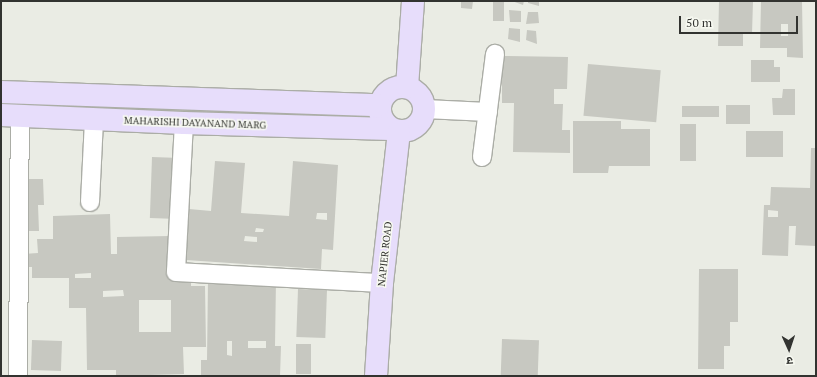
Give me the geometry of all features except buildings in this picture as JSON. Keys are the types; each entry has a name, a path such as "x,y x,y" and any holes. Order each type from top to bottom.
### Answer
{"street":[{"path":"407,87 413,1"},
{"path":"482,157 495,54"},
{"path":"407,87 416,91 422,99 425,109 423,118 417,126 408,131 394,130 383,123 379,114 380,105 385,94 395,88 407,87"},
{"path":"1,92 380,105"},
{"path":"425,109 488,112"},
{"path":"10,115 18,376"},
{"name":"MAHARISHI DAYANAND MARG","path":"10,115 184,123 394,130"},
{"path":"90,202 94,119"},
{"path":"184,123 176,272 382,283"},
{"name":"NAPIER ROAD","path":"376,376 394,130"}]}
